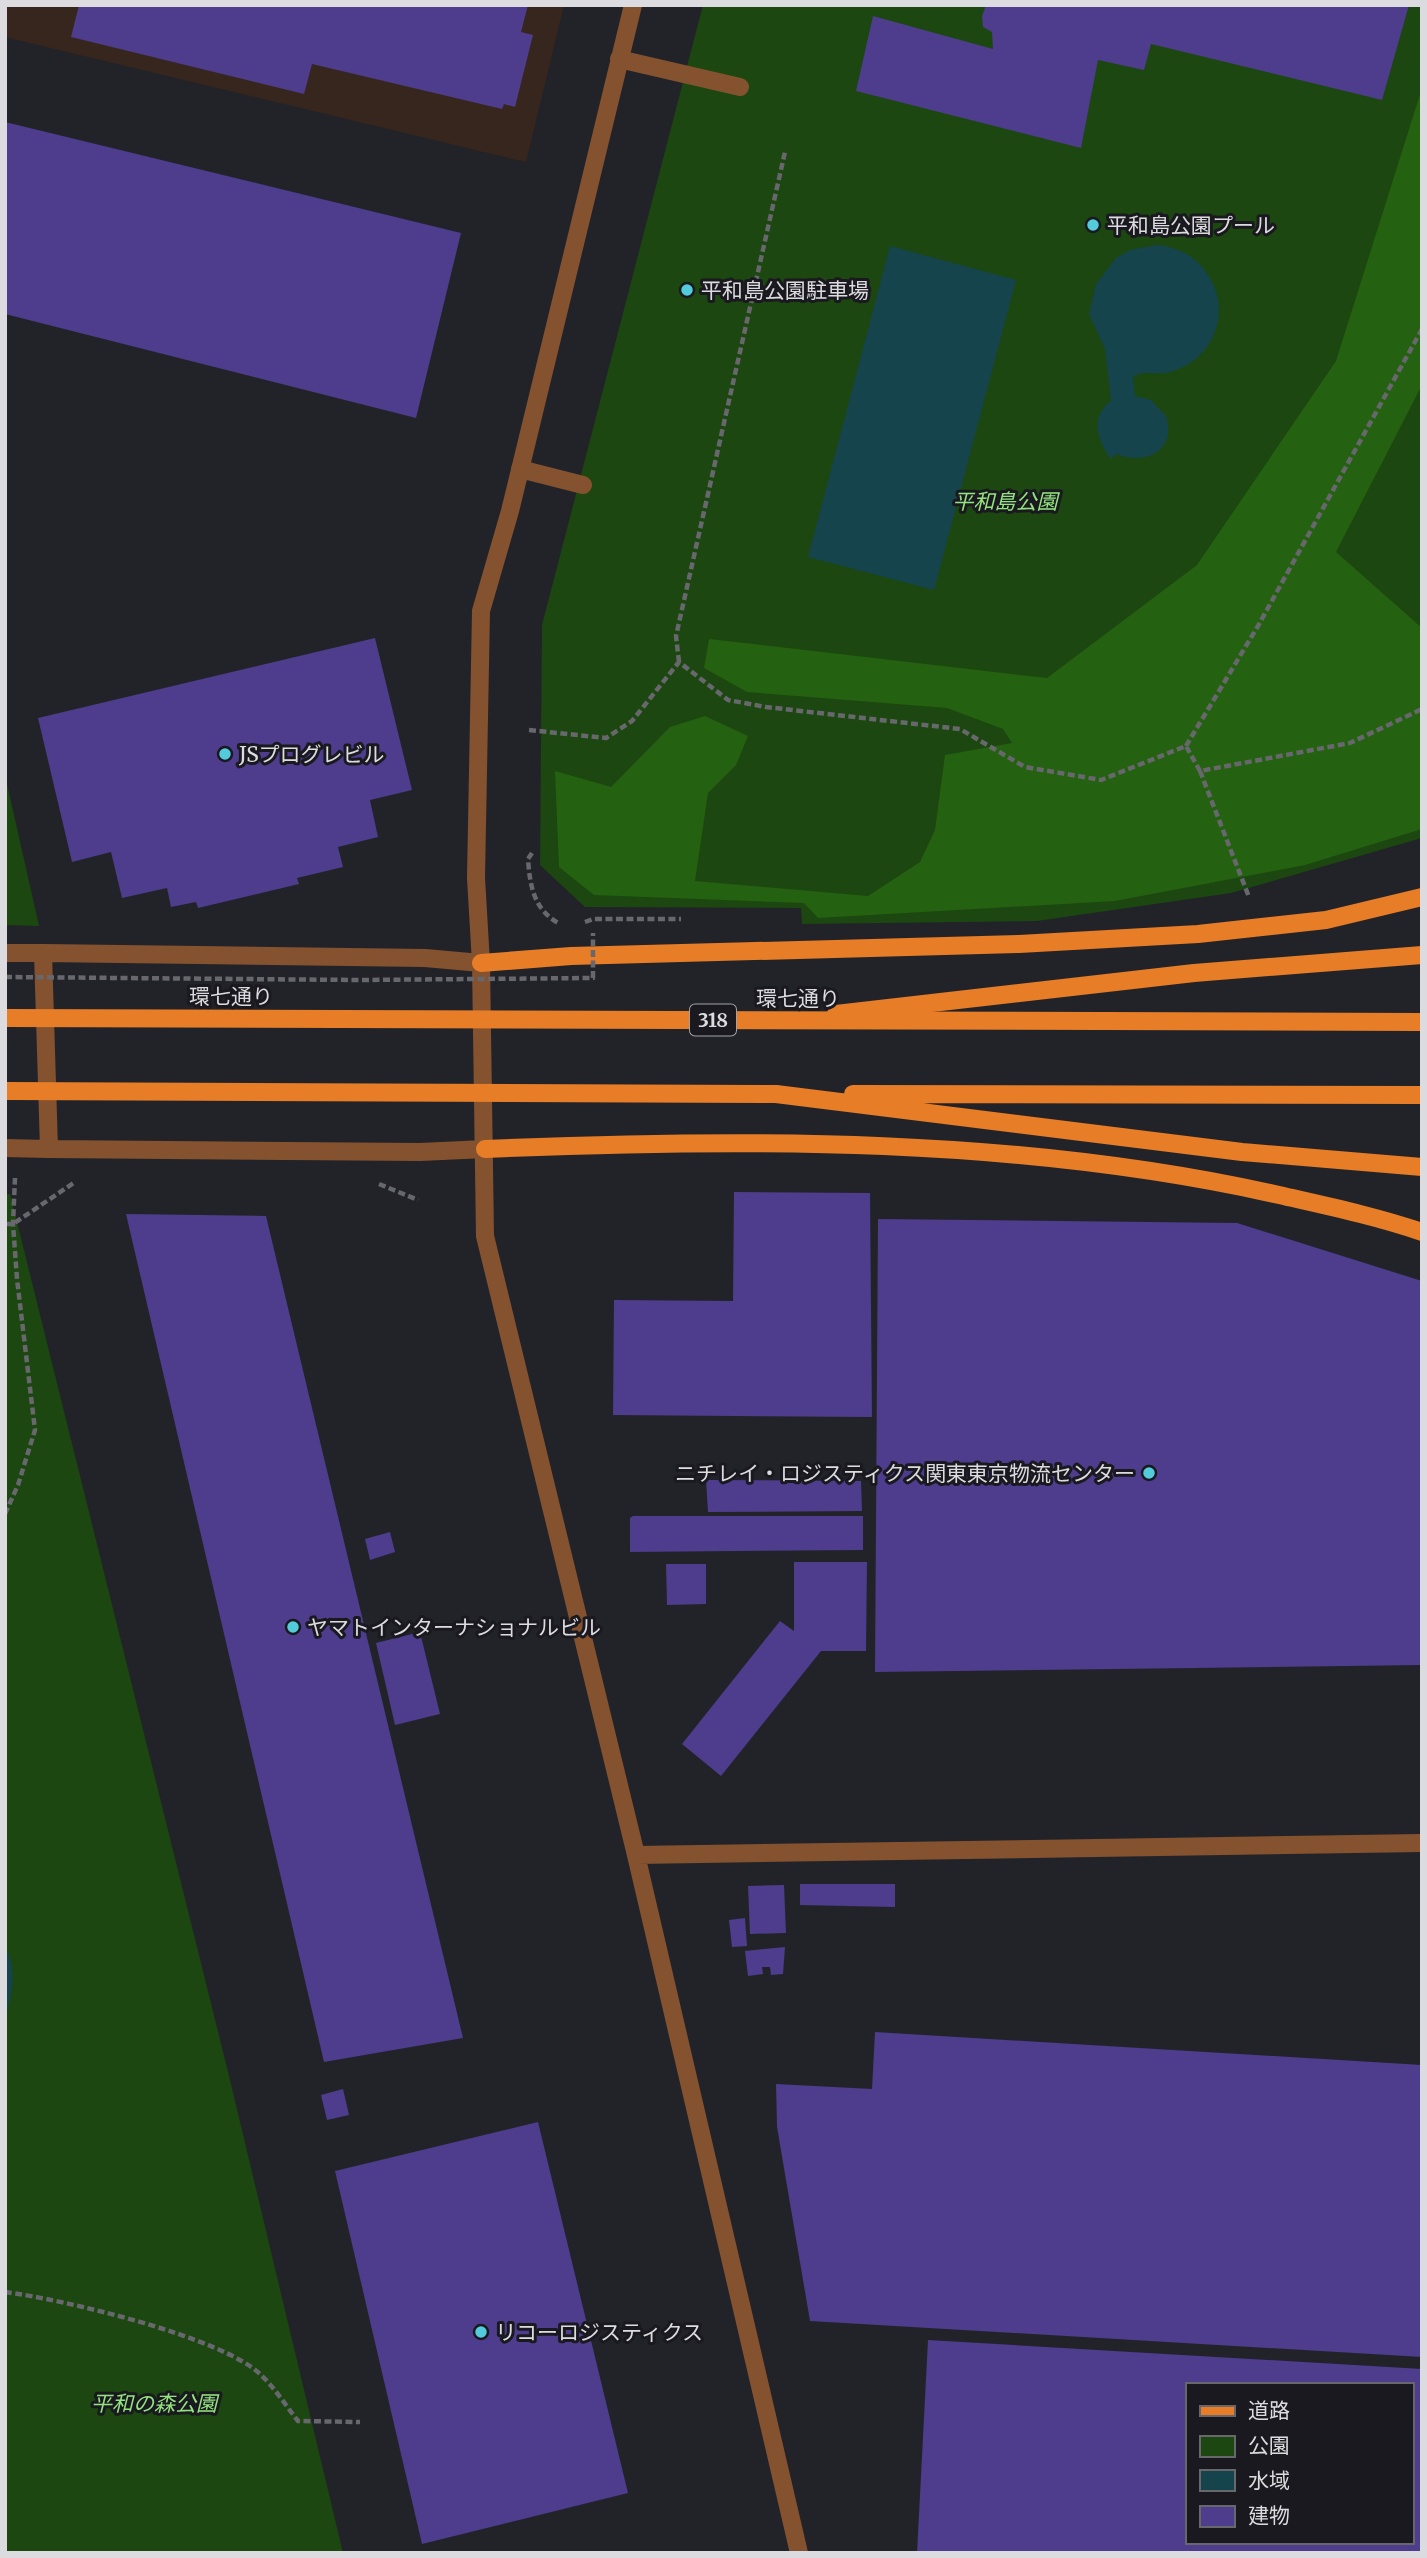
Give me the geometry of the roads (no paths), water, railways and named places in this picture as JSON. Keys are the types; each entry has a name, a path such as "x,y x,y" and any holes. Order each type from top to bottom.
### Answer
{"main road":[{"path":"481,963 571,956 1019,944 1262,928 1326,920 1422,897"},
{"path":"780,1020 1194,973 1422,955"},
{"name":"環七通り","path":"5,1018 1422,1023"},
{"path":"5,1091 1422,1095"},
{"path":"776,1094 1242,1152 1422,1167"},
{"path":"485,1149 629,1145 974,1150 1194,1176 1311,1202 1422,1232"}],"street":[{"path":"632,5 520,469 481,611 476,878 481,963 485,1236 636,1855 800,2553"},
{"path":"620,60 740,86"},
{"path":"520,469 583,485"},
{"path":"5,953 425,958 481,963"},
{"path":"43,953 49,1149"},
{"path":"5,1148 420,1152 485,1149"},
{"path":"636,1855 1422,1843"}],"water":[{"path":"1157,245 1188,255 1205,271 1216,292 1218,322 1214,335 1197,358 1170,372 1141,373 1133,377 1135,396 1151,400 1166,416 1168,428 1163,447 1147,456 1138,458 1116,454 1111,459 1102,445 1098,429 1100,414 1111,401 1105,349 1089,314 1096,284 1116,258 1130,250"},
{"path":"890,246 1016,280 934,590 808,557"},
{"path":"5,1947 13,1973 12,1991 5,2018"}],"place":[{"name":"平和島公園プール","path":"1093,225"},
{"name":"平和島公園駐車場","path":"687,290"},
{"name":"JSプログレビル","path":"225,754"},
{"name":"ニチレイ・ロジスティクス関東東京物流センター","path":"1149,1473"},
{"name":"ヤマトインターナショナルビル","path":"293,1627"},
{"name":"リコーロジスティクス","path":"481,2332"}],"park label":[{"name":"平和島公園","path":"1005,501"},
{"name":"平和の森公園","path":"154,2403"}]}
